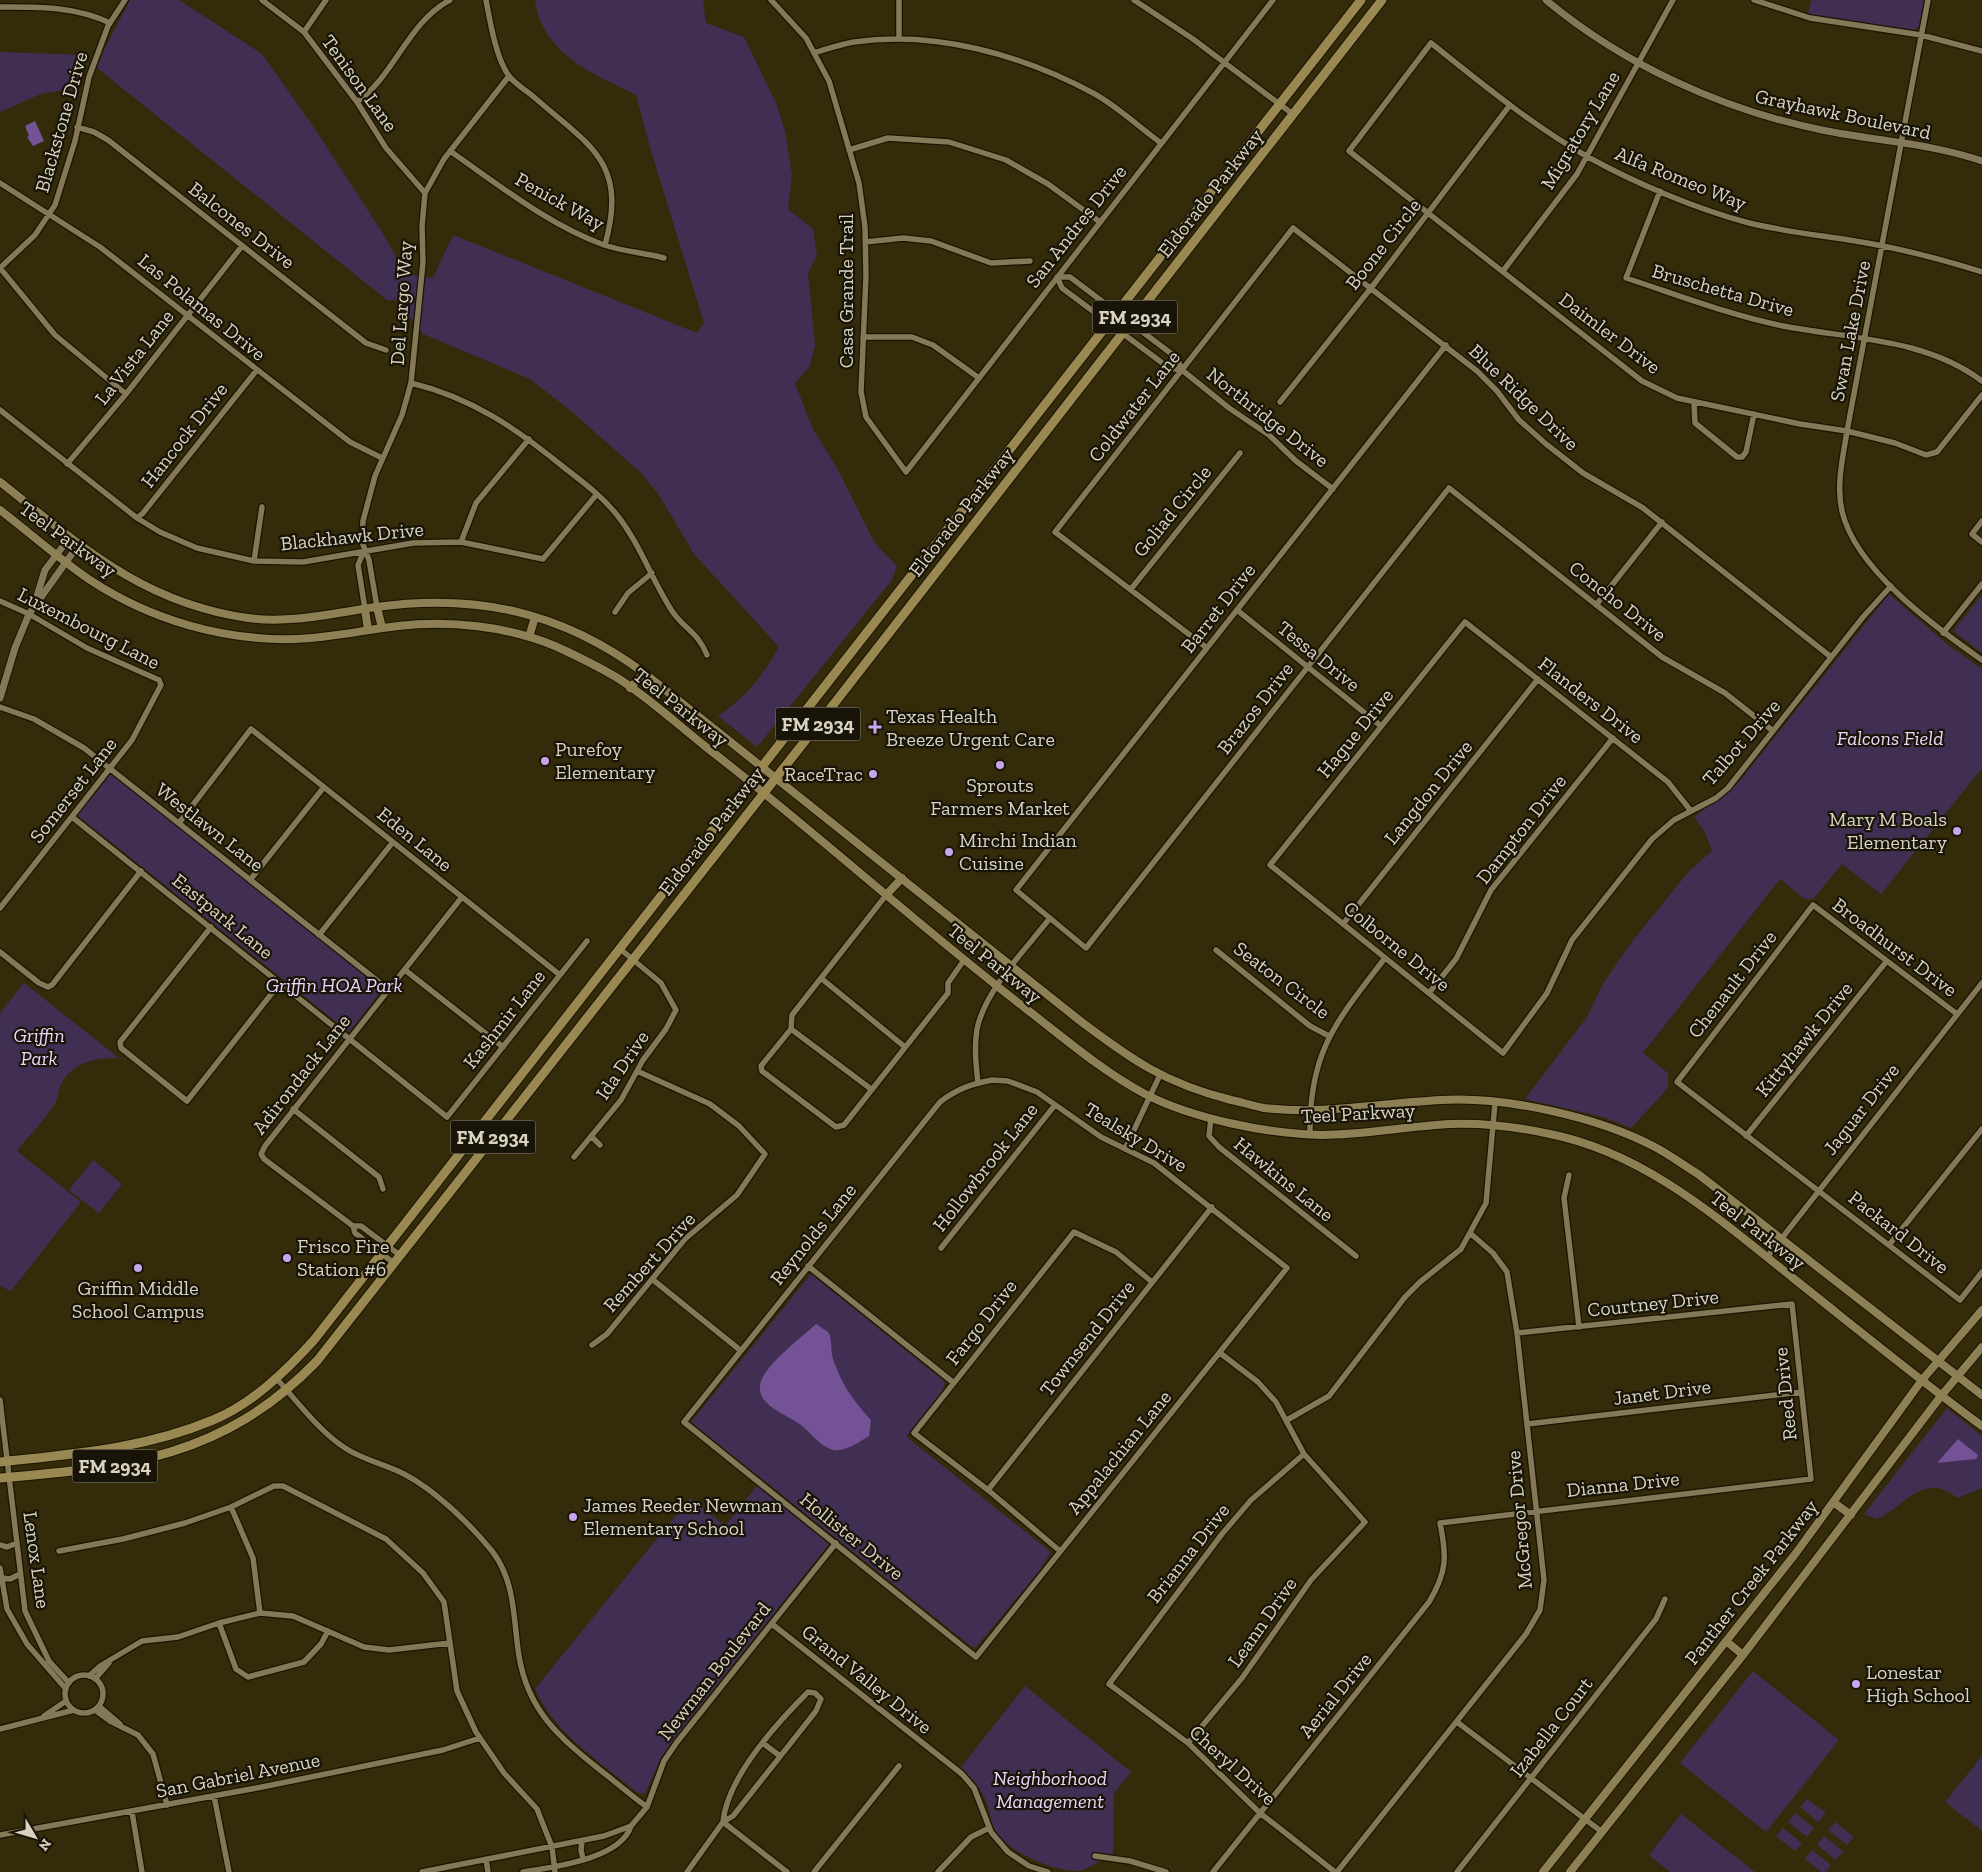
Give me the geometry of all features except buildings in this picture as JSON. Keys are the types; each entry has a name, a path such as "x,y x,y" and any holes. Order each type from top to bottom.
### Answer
{"main road":[{"name":"Eldorado Parkway","path":"4,1462 121,1448 171,1435 214,1420 276,1378 314,1340 386,1251 749,781 1281,105 1361,0"},
{"name":"Eldorado Parkway","path":"5,1478 70,1473 124,1464 166,1454 216,1436 252,1416 287,1390 317,1361 1123,334 1382,0"},
{"name":"Teel Parkway","path":"0,482 106,564 157,592 195,606 233,616 251,619 294,619 377,607 446,601 510,609 562,626 607,647 644,672 1093,1031 1130,1058 1160,1076 1182,1086 1262,1108 1310,1111 1378,1107 1442,1100 1495,1103 1549,1111 1607,1125 1655,1146 1698,1174 1982,1395"},
{"name":"Teel Parkway","path":"0,510 88,578 117,596 168,619 211,632 256,638 302,639 435,623 462,624 529,637 554,646 616,677 749,781 997,986 1105,1070 1150,1097 1211,1118 1263,1130 1310,1134 1386,1131 1442,1124 1493,1125 1556,1135 1630,1162 1698,1203 1941,1396 1982,1426"},
{"path":"377,607 382,628"},
{"path":"365,609 368,630"},
{"path":"529,637 536,617"},
{"path":"873,623 887,634"},
{"path":"630,688 644,672"},
{"path":"887,894 902,878"},
{"path":"338,1310 351,1320"},
{"name":"Panther Creek Parkway","path":"1542,1872 1726,1641 1833,1502 1922,1380 1982,1310"},
{"name":"Panther Creek Parkway","path":"1570,1872 1743,1655 1941,1396 1982,1347"},
{"path":"1833,1502 1851,1515"},
{"path":"1726,1641 1743,1655"}],"street":[{"name":"Blackstone Drive","path":"0,268 31,240 49,213 62,184 88,78 110,23 125,0"},
{"name":"Tenison Lane","path":"262,0 304,32 357,102 386,148 425,193"},
{"path":"304,32 326,0"},
{"path":"357,102 375,87 430,13 450,0"},
{"path":"486,0 493,37 509,76 583,137 603,161 612,190 610,228 605,245"},
{"name":"Casa Grande Trail","path":"771,0 806,38 829,81 859,183 865,242 864,337 861,392 866,417 906,472"},
{"path":"898,0 899,39"},
{"path":"1134,0 1152,9 1294,115"},
{"name":"San Andres Drive","path":"906,472 1273,0"},
{"name":"Grayhawk Boulevard","path":"1546,0 1571,21 1640,62 1707,95 1780,121 1825,130 1902,141 1982,161"},
{"name":"Migratory Lane","path":"1503,271 1577,174 1673,0"},
{"path":"1754,0 1810,18 1921,35 1982,51"},
{"name":"Swan Lake Drive","path":"1928,0 1841,470 1842,510 1848,531 1859,551 1891,586 1943,633 1982,660"},
{"path":"0,7 73,10 87,13 110,23"},
{"path":"814,53 854,42 899,39 971,46 1035,66 1094,94 1160,143"},
{"name":"Alfa Romeo Way","path":"1349,150 1431,43 1510,105 1588,156 1660,190 1748,223 1804,235 1882,246 1938,258 1982,272"},
{"name":"Del Largo Way","path":"377,607 369,560 362,542 363,521 369,495 382,458 402,415 411,383 424,262 422,226 425,193 450,151 509,76"},
{"name":"Boone Circle","path":"1280,402 1371,288 1510,105"},
{"name":"Balcones Drive","path":"77,127 94,132 108,140 366,343 386,350"},
{"path":"849,150 888,138 949,142 1006,160 1048,184 1100,222"},
{"name":"Daimler Drive","path":"1349,150 1642,381 1677,398 1848,431 1895,443 1926,455 1937,452 1982,394"},
{"name":"Penick Way","path":"450,151 531,208 605,245 664,258"},
{"name":"Las Polamas Drive","path":"0,183 100,247 256,371 350,442 382,458"},
{"name":"Bruschetta Drive","path":"1660,190 1626,278 1724,311 1783,326 1865,338 1913,349 1951,361 1982,381"},
{"name":"Blue Ridge Drive","path":"1293,228 1446,346 1497,391 1520,420 1583,474 1643,508 1662,522 1831,657"},
{"name":"Coldwater Lane","path":"1131,590 1055,532 1293,228"},
{"path":"865,242 903,238 931,241 991,263 1030,261"},
{"name":"La Vista Lane","path":"67,464 126,394 242,246"},
{"path":"0,268 55,335 126,394"},
{"name":"Northridge Drive","path":"1182,370 1169,368 1123,334 1062,288 1057,277 1070,277 1177,358 1182,370 1229,408 1269,435 1296,461 1333,489"},
{"path":"864,337 912,337 933,345 979,378"},
{"name":"Barret Drive","path":"1050,918 1016,890 1446,346"},
{"name":"Hancock Drive","path":"137,518 256,371"},
{"path":"411,383 455,397 492,414 529,439 597,494 617,514 629,531 673,612 701,639 707,655"},
{"path":"1694,402 1695,423 1737,457 1742,456 1746,452 1754,414"},
{"name":"Blackhawk Drive","path":"0,410 137,518 160,532 197,548 254,561 303,562 414,543 461,542 543,559 597,494"},
{"path":"461,542 476,502 529,439"},
{"name":"Goliad Circle","path":"1131,590 1240,453"},
{"name":"Concho Drive","path":"1450,488 1662,657 1725,693 1774,731"},
{"name":"Brazos Drive","path":"1050,918 1086,948 1450,488"},
{"path":"254,561 262,507"},
{"path":"1982,521 1972,534 1982,542"},
{"path":"1596,605 1662,522"},
{"path":"36,602 42,578 70,538"},
{"path":"0,698 15,648 29,614 79,544"},
{"name":"Del Largo Way","path":"364,551 358,565 365,609"},
{"path":"615,612 628,593 652,573"},
{"path":"1943,633 1982,584"},
{"name":"Talbot Drive","path":"1503,1052 1547,993 1572,940 1652,839 1674,820 1716,798 1728,788 1831,657 1891,586"},
{"path":"1131,590 1207,648"},
{"name":"Luxembourg Lane","path":"0,601 29,614 87,648 159,680 161,685"},
{"name":"Tessa Drive","path":"1237,610 1381,726"},
{"name":"Flanders Drive","path":"1465,622 1668,782 1691,811"},
{"name":"Hague Drive","path":"1270,865 1465,622"},
{"name":"Langdon Drive","path":"1343,924 1538,679"},
{"name":"Somerset Lane","path":"0,908 138,732 161,685"},
{"name":"Westlawn Lane","path":"0,707 34,719 69,738 389,990"},
{"name":"Eden Lane","path":"179,824 251,728 560,976"},
{"name":"Dampton Drive","path":"1429,993 1459,955 1491,890 1613,738"},
{"path":"250,880 324,787"},
{"name":"Eastpark Lane","path":"72,817 447,1117"},
{"path":"319,935 393,842"},
{"name":"Colborne Drive","path":"1270,865 1503,1052"},
{"path":"0,952 39,983 48,987 55,982 141,871"},
{"path":"887,894 792,1015 791,1029 761,1066 762,1071 836,1127 844,1125 904,1046 948,993 948,982 964,960"},
{"name":"Adirondack Lane","path":"353,1226 298,1186 264,1159 261,1154 265,1146 462,897"},
{"name":"Broadhurst Drive","path":"1813,905 1957,1014"},
{"name":"Chenault Drive","path":"1677,1082 1813,905"},
{"path":"978,1083 975,1062 977,1028 985,1006 997,986 1050,918"},
{"path":"211,927 120,1045 187,1101 280,983"},
{"name":"Kashmir Lane","path":"447,1117 587,941"},
{"path":"619,948 632,958"},
{"name":"Seaton Circle","path":"1216,950 1310,1026 1329,1036"},
{"name":"Ida Drive","path":"574,1156 621,1100 676,1010 661,983 632,958"},
{"path":"1310,1134 1313,1086 1321,1054 1329,1036 1345,1011 1385,958"},
{"name":"Kittyhawk Drive","path":"1746,1136 1886,962"},
{"path":"405,970 503,1046"},
{"path":"821,978 904,1046"},
{"name":"Jaguar Drive","path":"1767,1257 1817,1190 1982,983"},
{"path":"791,1029 871,1090"},
{"name":"Rembert Drive","path":"592,1345 607,1334 685,1240 737,1195 765,1154 739,1126 710,1104 637,1071"},
{"path":"1124,1149 1160,1076"},
{"name":"Tealsky Drive","path":"978,1083 1008,1081 1037,1092 1101,1137 1154,1163 1287,1268"},
{"name":"Packard Drive","path":"1677,1082 1960,1300 1982,1272"},
{"name":"Reynolds Lane","path":"684,1422 940,1102 954,1091 978,1083"},
{"path":"1287,1420 1329,1396 1406,1297 1420,1282 1461,1249 1486,1203 1495,1103"},
{"name":"Hollowbrook Lane","path":"941,1248 1055,1105"},
{"path":"294,1109 379,1178 383,1189"},
{"name":"Hawkins Lane","path":"1211,1118 1209,1136 1218,1147 1356,1256"},
{"path":"1889,1245 1982,1129"},
{"path":"591,1136 600,1145"},
{"path":"1569,1175 1564,1198 1579,1327"},
{"name":"Townsend Drive","path":"988,1490 1212,1208"},
{"path":"395,1264 386,1251 361,1226 353,1226 355,1233 386,1251 401,1256"},
{"name":"Fargo Drive","path":"988,1490 914,1433 1074,1232 1116,1252 1152,1282"},
{"name":"McGregor Drive","path":"1336,1872 1526,1634 1540,1610 1544,1580 1517,1333 1507,1272 1493,1253 1470,1233"},
{"path":"808,1266 954,1383"},
{"name":"Appalachian Lane","path":"976,1657 1287,1268"},
{"path":"652,1279 740,1350"},
{"name":"Courtney Drive","path":"1517,1333 1792,1304"},
{"name":"Reed Drive","path":"1792,1304 1810,1479"},
{"path":"1220,1353 1258,1382 1276,1402 1304,1454"},
{"path":"276,1378 325,1433 346,1449 404,1474 435,1494 492,1552 505,1575 512,1596 521,1664 527,1688 537,1708 569,1745 647,1808"},
{"name":"Janet Drive","path":"1527,1424 1801,1392"},
{"name":"Lenox Lane","path":"0,1400 5,1478 17,1542 25,1611 37,1640 67,1686"},
{"name":"Hollister Drive","path":"684,1422 976,1657"},
{"name":"Leann Drive","path":"1188,1743 1242,1678 1311,1580 1365,1522 1304,1454"},
{"name":"Brianna Drive","path":"1109,1684 1245,1506 1304,1454"},
{"name":"Dianna Drive","path":"1440,1523 1810,1479"},
{"path":"59,1551 123,1539 185,1523 231,1508 274,1486 283,1486 386,1539 423,1573 444,1602 457,1690 480,1738 504,1772 537,1809 552,1847 554,1869"},
{"path":"988,1490 1060,1551"},
{"path":"231,1508 253,1558 260,1613"},
{"name":"Aerial Drive","path":"1213,1872 1429,1602 1439,1586 1445,1568 1440,1523"},
{"path":"0,1545 7,1547 17,1542"},
{"name":"Newman Boulevard","path":"422,1872 582,1841 604,1836 631,1826 647,1808 664,1761 677,1742 836,1543"},
{"name":"Lenox Lane","path":"0,1568 7,1609 27,1644 67,1686"},
{"path":"2,1578 10,1579 20,1574"},
{"name":"Izabella Court","path":"1458,1872 1656,1619 1665,1599"},
{"path":"92,1677 114,1658 142,1641 178,1637 219,1623 260,1613 293,1616 364,1648 389,1650 450,1643"},
{"path":"219,1623 236,1669 248,1677 304,1662 320,1644 328,1631"},
{"name":"Grand Valley Drive","path":"772,1624 939,1761 962,1774 974,1788 989,1828 1008,1852 1030,1866 1048,1872"},
{"path":"0,1728 74,1710 84,1713 97,1708 102,1700 102,1688 92,1677 78,1676 67,1686 66,1701 74,1710"},
{"name":"Cheryl Drive","path":"1109,1684 1188,1743 1260,1813 1336,1872"},
{"path":"687,1872 723,1822 733,1816 816,1710 821,1699 815,1693 808,1692 784,1716 734,1784 725,1805 723,1822"},
{"path":"40,1718 66,1701"},
{"path":"97,1708 138,1735 153,1754 167,1805"},
{"path":"1457,1722 1602,1832"},
{"name":"San Gabriel Avenue","path":"0,1835 132,1812 443,1750 480,1738"},
{"path":"764,1744 780,1756"},
{"path":"814,1872 899,1766"},
{"path":"214,1796 230,1872"},
{"path":"132,1812 142,1872"},
{"path":"723,1822 787,1872"},
{"name":"Newman Boulevard","path":"523,1872 554,1869 610,1849 630,1832 631,1826"},
{"path":"938,1872 971,1837 989,1828"},
{"path":"582,1841 583,1859"},
{"path":"1095,1856 1130,1861 1166,1872"},
{"path":"486,1860 488,1872"}],"green space":[{"path":"130,0 179,0 262,54 315,129 382,232 406,274 433,278 453,235 697,333 704,323 651,151 636,95 587,70 559,48 548,35 540,19 535,0 703,0 706,23 744,37 776,103 785,131 792,175 788,209 813,229 817,255 808,273 815,345 810,366 795,383 812,427 838,470 874,542 897,566 892,580 757,747 718,716 746,693 766,668 779,647 694,554 659,495 641,473 571,411 530,379 423,334 397,300 387,300 97,68 105,48"},
{"path":"1811,0 1924,0 1919,26 1912,32 1808,14"},
{"path":"0,52 85,55 75,89 43,93 0,112"},
{"name":"Falcons Field","path":"1889,594 1948,645 1982,669 1982,768 1881,894 1842,864 1813,899 1805,899 1780,879 1643,1053 1668,1073 1668,1088 1631,1128 1603,1117 1525,1099 1587,1017 1604,982 1634,939 1690,870 1712,851 1705,832 1694,817 1739,782"},
{"path":"1982,595 1982,653 1953,631"},
{"name":"Griffin HOA Park","path":"111,774 383,989 349,1032 77,815"},
{"name":"Griffin Park","path":"24,983 119,1058 101,1059 84,1063 70,1072 60,1087 56,1102 52,1108 17,1151 81,1202 11,1291 0,1286 0,1013"},
{"path":"93,1160 122,1184 99,1213 69,1190"},
{"path":"811,1274 945,1382 942,1391 907,1435 908,1438 1051,1552 1040,1570 976,1647 972,1647 691,1422"},
{"path":"1947,1408 1982,1436 1982,1488 1957,1498 1945,1490 1924,1489 1877,1519 1864,1514"},
{"path":"757,1486 829,1544 673,1740 662,1756 645,1794 638,1793 594,1759 567,1734 544,1705 535,1689 690,1498 725,1526"},
{"path":"1753,1671 1839,1740 1766,1832 1680,1763"},
{"name":"Neighborhood Management","path":"1025,1686 1131,1772 1114,1793 1113,1853 1080,1871 1057,1868 1045,1864 1020,1853 1010,1846 995,1830 984,1796 961,1767"},
{"path":"1982,1756 1982,1831 1945,1802"},
{"path":"1807,1799 1826,1813 1818,1822 1800,1807"},
{"path":"1795,1813 1814,1828 1807,1837 1788,1822"},
{"path":"1681,1814 1755,1872 1670,1872 1649,1855"},
{"path":"1835,1822 1854,1837 1847,1845 1828,1830"},
{"path":"1783,1828 1802,1843 1795,1851 1776,1836"},
{"path":"1824,1836 1843,1851 1836,1860 1817,1845"},
{"path":"1812,1850 1831,1865 1826,1872 1821,1872 1805,1859"}],"shaded area":[{"path":"35,121 44,141 33,146 27,137 29,136 25,126"},
{"path":"816,1324 828,1332 833,1359 840,1377 853,1399 871,1420 869,1436 845,1449 830,1449 822,1444 801,1425 768,1404 760,1392 760,1385 768,1369"},
{"path":"1958,1439 1978,1455 1976,1459 1937,1463"}],"place":[{"name":"Texas Health Breeze Urgent Care","path":"875,727"},
{"name":"Purefoy Elementary","path":"545,761"},
{"name":"Sprouts Farmers Market","path":"1000,765"},
{"name":"RaceTrac","path":"873,774"},
{"name":"Mary M Boals Elementary","path":"1957,831"},
{"name":"Mirchi Indian Cuisine","path":"949,852"},
{"name":"Frisco Fire Station #6","path":"287,1258"},
{"name":"Griffin Middle School Campus","path":"138,1268"},
{"name":"James Reeder Newman Elementary School","path":"573,1517"},
{"name":"Lonestar High School","path":"1856,1684"}]}
